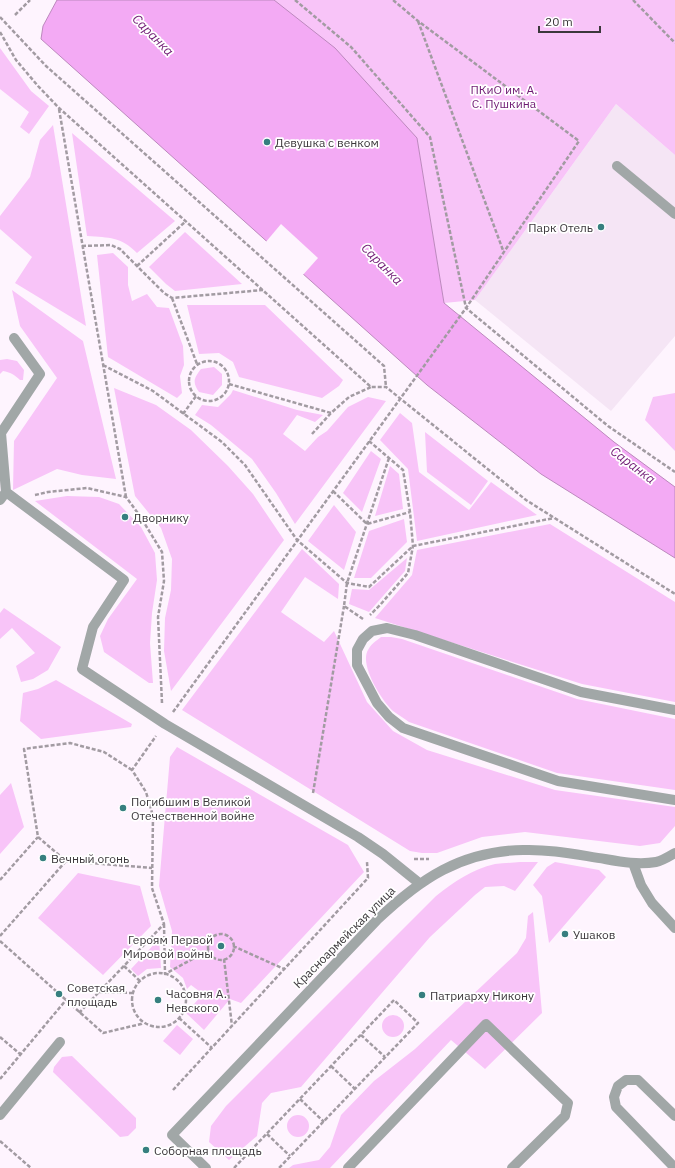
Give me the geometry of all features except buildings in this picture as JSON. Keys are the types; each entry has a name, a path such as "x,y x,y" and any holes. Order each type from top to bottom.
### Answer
{"street":[{"path":"617,166 675,214"},
{"path":"14,338 40,374 1,433 3,496 124,580 92,627 82,669 165,724 358,837 383,854 419,883"},
{"path":"675,710 581,692 416,635 387,628 372,631 362,639 356,650 358,664 377,703 389,718 403,728 558,781 675,800"},
{"name":"Красноармейская улица","path":"206,1168 172,1135 377,920 397,900 419,883 444,869 469,858 493,852 524,850 558,852 633,863 657,862 675,853"},
{"path":"633,863 641,885 652,903 675,928"},
{"path":"348,1168 486,1024 568,1103 565,1116 512,1168"},
{"path":"0,1115 60,1042"},
{"path":"672,1168 673,1166 616,1107 614,1097 618,1086 626,1080 638,1080 675,1116"}],"path":[{"path":"15,15 30,0"},
{"path":"295,0 351,47 430,137 466,308 608,426 675,472"},
{"path":"132,770 466,308 579,140 418,21 393,0"},
{"path":"633,0 675,43"},
{"path":"0,18 46,66 384,366 386,387"},
{"path":"418,21 504,253"},
{"path":"0,32 16,60 59,108 370,387"},
{"path":"59,108 112,418 124,477 126,497"},
{"path":"137,266 186,221"},
{"path":"82,246 111,245 120,249 164,293 172,298 263,290"},
{"path":"172,298 197,364"},
{"path":"204,361 213,361 222,366 228,374 229,384 227,391 222,397 215,400 204,401 196,396 189,388 188,379 191,371 197,364 204,361"},
{"path":"103,365 153,391 222,442 245,465 297,540 348,583 369,586 413,546 554,518"},
{"path":"229,384 331,413"},
{"path":"312,434 331,413 349,397 370,387 386,387 526,500 675,594"},
{"path":"183,414 196,396"},
{"path":"344,606 365,620 380,606 408,573 413,546 410,512 403,470 369,441"},
{"path":"312,797 348,583 389,458"},
{"path":"333,491 367,524"},
{"path":"367,524 410,512"},
{"path":"152,868 66,860 38,837 24,749 70,743 104,752 132,770 146,792 153,816 152,888 164,924 165,974"},
{"path":"0,880 38,837"},
{"path":"408,855 415,859 427,860 434,857"},
{"path":"173,1090 368,878 367,859"},
{"path":"0,936 66,860"},
{"path":"79,1012 164,924"},
{"path":"219,934 231,938 233,946 232,955 229,958 220,960 216,959 210,954 209,950 209,941 215,936 219,934"},
{"path":"0,941 103,1033 141,1024 143,1022"},
{"path":"233,946 284,969"},
{"path":"165,974 209,950"},
{"path":"224,959 232,1026"},
{"path":"124,966 140,981"},
{"path":"165,974 180,984 186,1001 184,1010 179,1018 173,1023 158,1027 150,1026 143,1022 133,1009 132,1001 133,993 140,981 148,976 165,974"},
{"path":"99,992 133,993"},
{"path":"0,1079 66,1000"},
{"path":"234,1168 394,1000 418,1023 279,1168"},
{"path":"179,1018 212,1048"},
{"path":"361,1035 385,1057"},
{"path":"0,1036 20,1054"},
{"path":"332,1066 355,1088"},
{"path":"300,1099 324,1122"},
{"path":"267,1134 290,1156"},
{"path":"0,1141 31,1168"}],"shaded area":[{"name":"Парк Отель","path":"616,104 675,155 675,336 611,411 475,300"}],"green space":[{"name":"ПКиО им. А. С. Пушкина","path":"274,0 675,0 675,155 616,104 475,300 444,303 417,138"},
{"path":"0,48 31,91 49,106 29,134 20,127 29,112 0,89"},
{"path":"53,125 86,326 15,283 32,257 0,229 0,216 30,177 40,140"},
{"path":"72,133 175,221 137,253 131,247 120,241 87,236"},
{"path":"185,232 242,284 175,291 166,284 149,267"},
{"path":"113,253 128,267 128,285 132,301 147,294 157,307 169,308 183,346 184,365 180,376 182,393 177,398 108,357 97,255"},
{"path":"12,290 83,341 116,479 82,475 57,469 13,490 14,441 57,378 20,326"},
{"path":"187,305 265,305 343,380 339,386 322,398 239,377 233,362 219,353 199,354"},
{"path":"7,359 17,361 24,370 23,380 20,380 6,371 3,371 0,374 0,360"},
{"path":"214,367 222,374 222,385 213,395 199,392 195,385 197,375 201,369"},
{"path":"114,388 156,405 191,430 228,466 253,494 284,540 171,691 164,651 165,618 171,590 172,559 161,528 135,496"},
{"path":"233,390 297,410 323,415 315,422 297,415 283,434 305,451 318,437 327,431 348,407 368,397 386,401 295,524 276,493 252,459 211,425 195,415 202,405 218,407"},
{"path":"675,393 675,451 645,420 653,397"},
{"path":"400,413 412,423 419,472 469,510 491,482 537,515 417,541 408,469 380,440"},
{"path":"425,432 488,481 471,505 427,472"},
{"path":"371,451 381,459 362,512 343,493"},
{"path":"390,466 399,474 403,509 375,516"},
{"path":"67,496 99,497 119,504 141,527 155,553 157,580 152,613 150,643 153,683 149,683 104,652 100,636 108,619 137,579 35,501"},
{"path":"334,505 356,532 344,570 308,541"},
{"path":"404,519 407,542 371,578 354,578 369,531"},
{"path":"550,524 675,602 675,702 582,684 375,618 412,575 417,550"},
{"path":"302,549 339,584 338,599 305,577 281,612 324,642 334,631 367,702 393,731 427,750 555,790 675,807 675,826 660,843 640,846 525,832 482,837 437,853 410,851 182,710"},
{"path":"407,558 405,571 369,612 349,604 352,589 369,590"},
{"path":"4,608 61,647 48,670 33,679 21,682 16,666 35,653 12,628 0,639 0,613"},
{"path":"381,637 402,639 577,699 675,719 675,790 557,773 409,722 388,706 369,673 366,657 368,650 372,644"},
{"path":"56,680 132,724 131,727 41,739 20,721 23,693 38,689"},
{"path":"177,747 348,845 364,872 241,1003 230,999 204,1030 186,1013 203,994 191,985 187,989 183,978 170,967 172,931 159,886 170,757"},
{"path":"11,783 24,827 0,854 0,795"},
{"path":"538,862 515,891 504,886 485,887 475,895 430,937 301,1087 271,1093 262,1103 257,1136 229,1160 209,1142 211,1126 226,1106 436,896 457,881 479,869 495,864"},
{"path":"555,862 599,870 606,877 549,943 542,896 533,885 547,867"},
{"path":"78,873 140,886 151,926 103,975 38,918"},
{"path":"533,912 542,1013 485,1069 451,1040 330,1168 289,1168 293,1165 319,1160 330,1147 341,1115 374,1081 415,1049 517,953 526,938 528,916"},
{"path":"159,939 161,968 147,969 138,976 131,969"},
{"path":"393,1015 401,1018 404,1026 401,1034 393,1037 385,1034 382,1026 385,1018"},
{"path":"177,1025 193,1039 180,1055 163,1041"},
{"path":"72,1056 136,1118 136,1128 128,1136 120,1137 53,1072 54,1067 62,1057"},
{"path":"298,1115 306,1118 309,1126 306,1134 298,1137 290,1134 287,1126 290,1118"}],"water":[{"name":"Саранка","path":"57,0 274,0 335,48 417,138 444,303 614,442 675,487 675,558 541,474 427,385 41,39 43,26"}],"pier":[{"path":"281,224 318,258 302,276 265,243"}],"place":[{"name":"Девушка с венком","path":"267,142"},
{"name":"Парк Отель","path":"601,227"},
{"name":"Дворнику","path":"125,517"},
{"name":"Погибшим в Великой Отечественной войне","path":"123,808"},
{"name":"Вечный огонь","path":"43,858"},
{"name":"Ушаков","path":"565,934"},
{"name":"Героям Первой Мировой войны","path":"221,946"},
{"name":"Советская площадь","path":"59,994"},
{"name":"Патриарху Никону","path":"422,995"},
{"name":"Часовня А. Невского","path":"158,1000"},
{"name":"Соборная площадь","path":"146,1150"}]}
